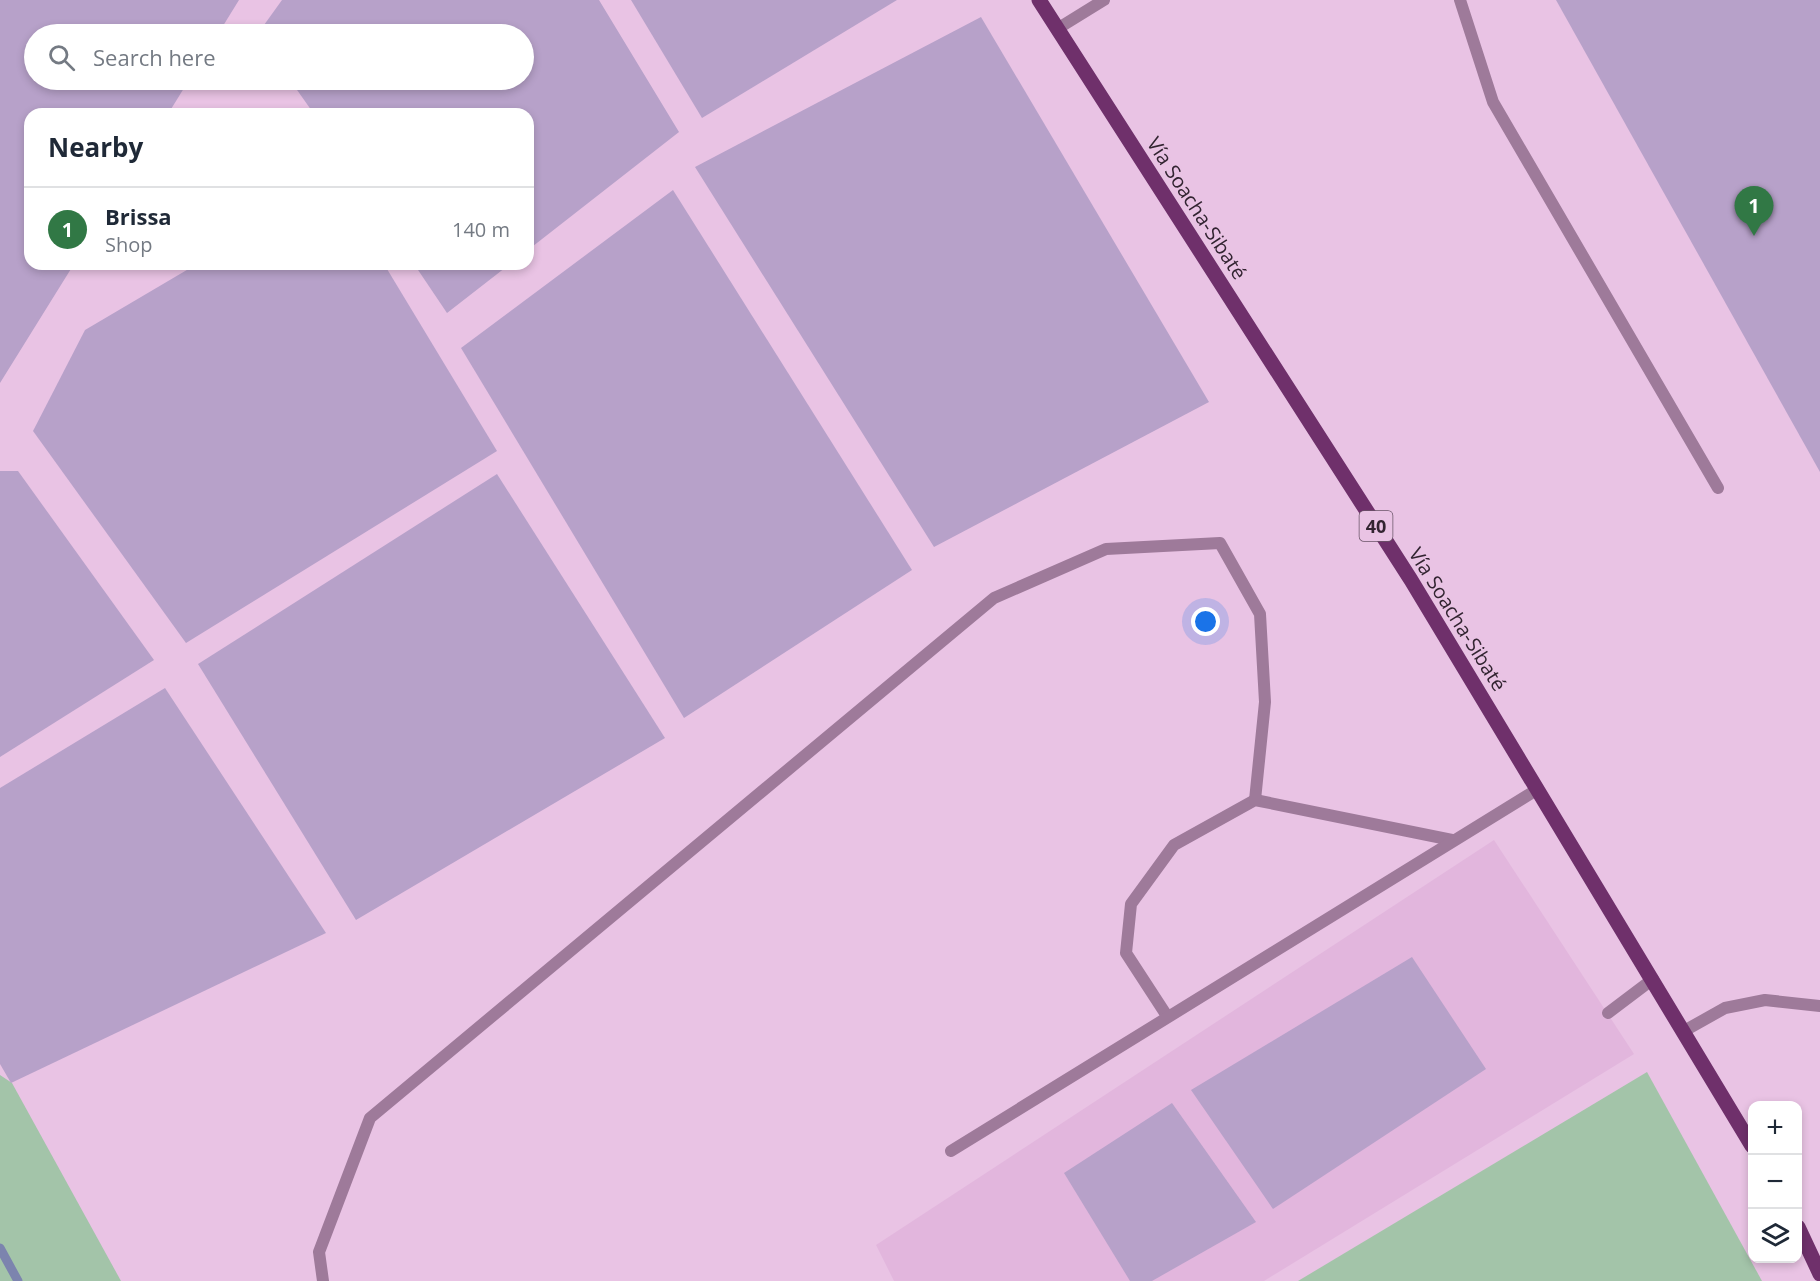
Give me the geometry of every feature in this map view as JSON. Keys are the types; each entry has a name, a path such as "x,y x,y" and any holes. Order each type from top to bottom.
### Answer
{"main road":[{"name":"Vía Soacha-Sibaté","path":"1039,0 1411,580 1748,1139"},
{"path":"1802,1237 1820,1274"}],"street":[{"path":"1057,29 1104,0"},
{"path":"1460,0 1493,102 1718,488"},
{"path":"323,1281 319,1252 370,1118 994,598 1106,549 1220,543 1260,614 1265,702 1255,800"},
{"path":"951,1151 1538,789"},
{"path":"1167,1016 1126,953 1131,904 1174,845 1255,800 1452,840"},
{"path":"1608,1013 1653,979"},
{"path":"1684,1031 1725,1008 1766,1000 1820,1006"}],"shaded area":[{"path":"1494,840 1634,1054 1264,1281 894,1281 876,1245"}],"green space":[{"path":"1647,1072 1748,1256 1748,1263 1752,1263 1762,1281 1298,1281"},
{"path":"0,1075 12,1083 121,1281 0,1281"}],"building":[{"path":"0,0 239,0 224,24 24,24 24,90 183,90 172,108 24,108 24,270 70,270 0,383"},
{"path":"282,0 599,0 679,132 534,245 534,108 310,108 297,90 534,90 534,24 265,24"},
{"path":"631,0 897,0 702,118"},
{"path":"1556,0 1820,0 1820,472"},
{"path":"981,17 1209,402 934,547 695,167"},
{"path":"673,190 912,570 684,718 461,348"},
{"path":"187,270 388,270 497,451 186,643 33,431 85,330"},
{"path":"418,270 502,270 447,313"},
{"path":"0,471 18,471 154,660 0,757"},
{"path":"497,474 665,738 356,920 198,664"},
{"path":"165,688 326,933 11,1083 0,1064 0,788"},
{"path":"1412,957 1486,1069 1273,1209 1191,1090"},
{"path":"1172,1103 1256,1222 1152,1281 1130,1281 1064,1173"}],"waterway":[{"path":"0,1248 18,1281"}],"place":[{"name":"Brissa","path":"1754,236"}]}
